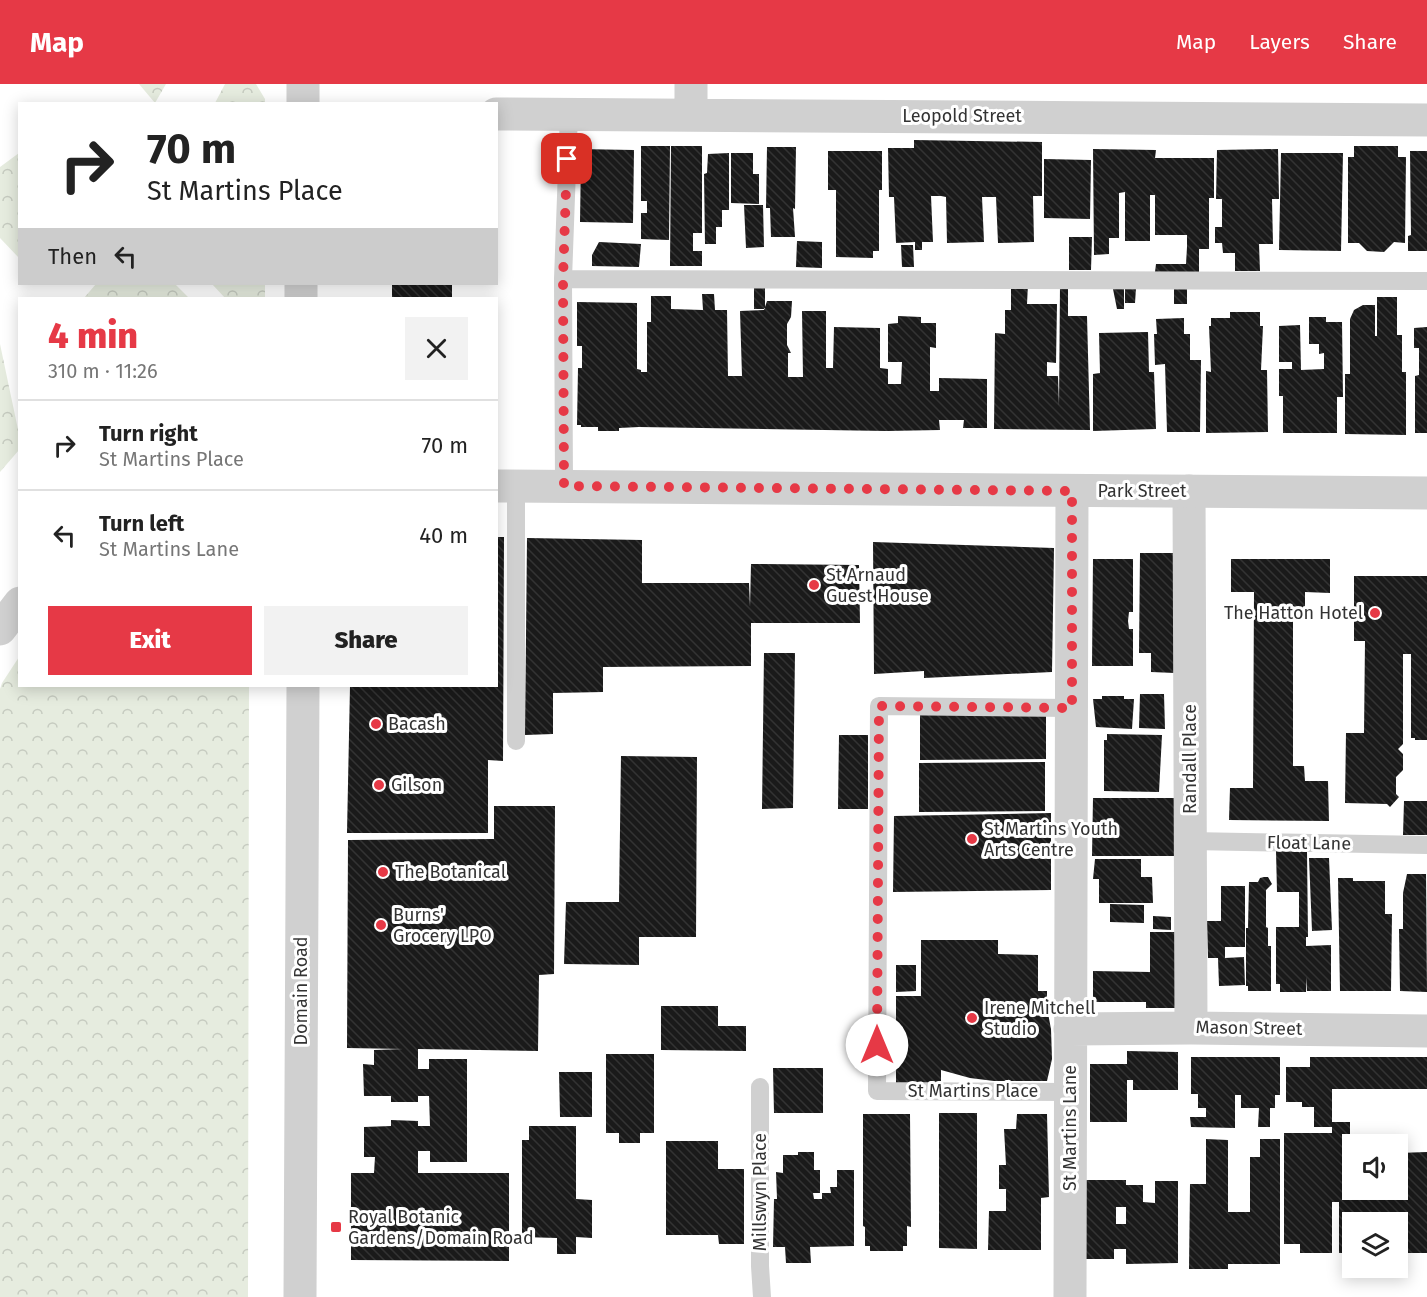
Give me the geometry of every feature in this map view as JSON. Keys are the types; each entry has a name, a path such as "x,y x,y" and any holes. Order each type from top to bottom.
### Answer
{"street":[{"path":"303,84 303,102"},
{"name":"Leopold Street","path":"498,114 569,114 691,99 1427,120"},
{"name":"Park Street","path":"506,486 1427,493"},
{"name":"St Martins Lane","path":"1070,1297 1072,491"},
{"name":"Randall Place","path":"1190,491 1191,1028"},
{"path":"0,629 18,606"},
{"name":"Domain Road","path":"300,1297 303,687"},
{"name":"Mason Street","path":"1070,1029 1427,1031"}],"lane":[{"path":"564,486 563,279 569,114"},
{"path":"563,279 1427,281"},
{"path":"506,486 516,741"},
{"name":"St Martins Place","path":"1070,1092 877,1091 877,1079 879,706 1072,708"},
{"name":"Float Lane","path":"1190,841 1427,845"},
{"name":"Millswyn Place","path":"760,1087 762,1297"}],"green space":[{"path":"139,84 166,84 154,102"},
{"path":"225,84 256,84 265,99 265,102 216,102"},
{"path":"18,154 18,257 0,238 0,167"},
{"path":"95,285 176,285 188,297 85,297"},
{"path":"213,285 265,285 265,297 224,297"},
{"path":"0,344 18,430 18,451 0,472"},
{"path":"18,659 18,687 249,687 248,1297 0,1297 0,689"}],"building":[{"path":"914,140 1042,142 1042,196 1033,196 1034,242 998,243 996,197 982,197 984,242 947,243 946,197 931,196 933,242 922,242 922,250 915,250 915,242 896,243 894,197 889,197 888,148 914,148"},
{"path":"641,146 670,146 669,240 641,239 641,213 647,213 647,201 641,201"},
{"path":"671,146 702,146 702,233 693,233 693,251 702,251 702,266 670,266"},
{"path":"1354,146 1398,146 1398,157 1406,157 1405,243 1394,242 1384,252 1367,251 1359,243 1348,243 1348,157 1354,157"},
{"path":"767,147 796,147 795,209 793,208 795,237 771,237 770,208 766,208"},
{"path":"578,149 634,150 633,223 580,222 581,158 577,158"},
{"path":"1093,149 1156,150 1155,158 1214,158 1214,198 1209,198 1209,249 1199,249 1199,272 1155,272 1156,264 1186,264 1187,235 1155,235 1155,195 1150,195 1150,241 1125,241 1125,192 1119,193 1119,238 1109,238 1109,254 1094,255"},
{"path":"1278,149 1279,199 1272,199 1273,244 1259,244 1260,271 1235,271 1235,253 1223,253 1222,243 1215,243 1215,227 1222,227 1222,199 1216,199 1217,150"},
{"path":"828,151 882,151 882,190 879,190 879,251 873,251 873,258 836,257 836,190 828,190"},
{"path":"1410,151 1427,151 1427,251 1408,251 1408,236 1411,235"},
{"path":"729,153 729,210 722,210 722,227 716,227 716,244 705,244 704,174 707,173 708,154"},
{"path":"731,153 753,153 753,174 759,174 759,204 731,203"},
{"path":"1281,153 1343,153 1341,251 1279,250"},
{"path":"1044,159 1091,160 1090,219 1044,218"},
{"path":"744,205 763,205 764,247 746,248"},
{"path":"1069,237 1092,237 1091,270 1069,270"},
{"path":"797,241 822,242 822,268 796,267"},
{"path":"599,242 641,244 639,267 592,266 592,255"},
{"path":"901,245 913,245 914,267 902,267"},
{"path":"1011,284 1028,284 1027,304 1057,304 1056,363 1047,362 1047,376 1058,376 1059,406 1060,285 1068,284 1068,316 1087,316 1090,430 994,429 995,333 1005,334 1005,310 1011,310"},
{"path":"392,285 452,285 452,297 392,297"},
{"path":"754,285 765,285 765,309 754,309"},
{"path":"1174,286 1187,286 1187,304 1174,304"},
{"path":"1125,288 1136,288 1135,303 1125,303"},
{"path":"1113,289 1124,289 1124,309 1117,309"},
{"path":"702,294 714,294 715,310 727,310 728,376 742,376 740,311 764,310 767,301 792,301 791,317 787,324 787,345 791,353 788,353 788,377 803,377 802,311 826,311 826,368 833,368 834,327 880,328 880,368 888,369 888,384 901,384 902,362 888,362 888,324 898,323 898,316 921,317 921,323 936,323 936,348 930,347 930,391 939,391 939,378 987,379 987,428 963,428 964,420 939,420 940,430 887,431 639,427 619,428 619,431 598,431 598,427 577,425 578,368 582,368 582,346 577,346 577,302 637,303 637,369 647,372 647,322 651,322 651,296 671,296 671,309 703,310"},
{"path":"1377,297 1397,297 1397,335 1402,335 1402,372 1406,372 1406,435 1345,434 1345,374 1350,374 1350,319 1354,310 1363,305 1375,305 1375,336 1377,336"},
{"path":"1230,312 1260,312 1260,326 1263,326 1261,370 1267,370 1268,432 1206,433 1206,371 1211,372 1209,326 1211,326 1211,318 1230,318"},
{"path":"1309,317 1326,317 1326,322 1342,322 1343,397 1337,397 1337,433 1283,433 1283,396 1279,396 1279,369 1292,369 1292,362 1279,362 1279,326 1300,325 1301,370 1324,369 1324,353 1319,354 1319,344 1309,344"},
{"path":"1184,318 1184,334 1190,334 1190,360 1201,360 1200,432 1167,432 1165,364 1155,365 1156,319"},
{"path":"1427,327 1427,433 1415,433 1415,376 1419,375 1419,348 1414,348 1414,328"},
{"path":"1148,332 1149,372 1154,372 1156,429 1093,431 1093,374 1100,373 1099,333"},
{"path":"498,537 504,537 503,761 488,760 488,833 347,833 350,687 498,687"},
{"path":"527,538 642,540 642,583 749,583 750,607 751,564 859,565 860,623 751,623 751,666 603,667 603,692 553,693 553,734 525,735"},
{"path":"873,542 1054,548 1052,672 924,678 924,671 874,674"},
{"path":"1140,553 1175,553 1175,673 1151,672 1151,653 1139,653"},
{"path":"1093,559 1133,559 1133,612 1129,612 1128,621 1129,629 1133,629 1133,666 1092,666"},
{"path":"1231,559 1330,559 1330,593 1305,592 1305,614 1293,614 1293,766 1304,766 1305,781 1328,781 1329,821 1229,820 1230,788 1253,788 1254,592 1231,592"},
{"path":"1354,576 1427,576 1427,740 1411,738 1411,654 1403,654 1403,744 1398,749 1403,754 1403,770 1396,777 1396,794 1399,797 1390,807 1387,804 1345,803 1346,733 1364,733 1365,641 1354,641"},
{"path":"764,653 795,653 793,808 762,809"},
{"path":"1140,694 1164,694 1165,729 1139,728"},
{"path":"1102,696 1124,696 1124,699 1134,699 1132,729 1096,727 1093,699 1102,699"},
{"path":"1046,709 1046,759 920,760 920,710"},
{"path":"1107,734 1162,735 1159,792 1104,791 1104,740 1107,740"},
{"path":"839,735 868,735 868,809 838,809"},
{"path":"621,756 697,757 696,937 639,937 639,965 564,964 566,902 619,902"},
{"path":"1045,762 1045,811 919,812 919,763"},
{"path":"1093,798 1178,798 1178,856 1092,856"},
{"path":"1404,801 1427,801 1427,835 1403,835"},
{"path":"494,806 555,806 554,974 539,975 538,1051 418,1049 418,1069 429,1069 429,1059 467,1059 467,1162 430,1162 430,1151 418,1151 418,1173 509,1173 509,1261 351,1260 351,1173 374,1173 375,1157 364,1157 364,1127 391,1126 391,1120 418,1121 418,1126 430,1126 429,1096 418,1096 418,1102 391,1102 391,1096 364,1096 363,1064 374,1065 374,1050 403,1049 347,1048 348,840 494,839"},
{"name":"St Martins Youth Arts Centre","path":"1051,813 1051,890 893,892 894,816"},
{"path":"1276,851 1307,851 1308,937 1306,937 1306,946 1331,945 1331,991 1307,991 1307,977 1306,992 1280,992 1280,984 1276,984 1276,927 1299,927 1299,892 1277,892"},
{"path":"1309,858 1329,858 1332,930 1312,931"},
{"path":"1095,859 1141,859 1141,877 1152,877 1153,903 1099,903 1099,879 1093,879"},
{"path":"1407,874 1426,874 1427,992 1400,991 1399,929 1403,929 1403,893"},
{"path":"1268,877 1272,884 1266,890 1266,927 1268,928 1268,946 1271,946 1271,991 1248,991 1248,986 1246,986 1246,928 1248,928 1249,882 1258,882"},
{"path":"1338,878 1353,878 1353,881 1385,881 1385,914 1392,914 1391,991 1340,991"},
{"path":"1221,886 1245,886 1245,947 1225,947 1225,958 1244,957 1245,985 1219,986 1218,958 1208,958 1207,921 1221,921"},
{"path":"1110,904 1144,905 1144,923 1110,922"},
{"path":"1153,916 1171,917 1171,930 1153,929"},
{"path":"1150,932 1178,932 1178,1008 1146,1008 1146,1002 1093,1002 1093,971 1150,972"},
{"name":"Irene Mitchell Studio","path":"921,940 998,940 998,954 1038,955 1038,991 1047,991 1051,1029 1052,1059 1047,1081 994,1081 970,1078 941,1070 941,1083 896,1083 896,996 921,996"},
{"path":"896,965 916,965 916,991 896,992"},
{"path":"661,1006 718,1006 718,1026 746,1026 746,1051 661,1050"},
{"path":"1127,1051 1178,1052 1178,1090 1133,1090 1133,1080 1127,1080 1127,1122 1090,1122 1090,1064 1127,1064"},
{"path":"606,1054 654,1054 654,1133 640,1133 640,1143 619,1143 619,1133 606,1133"},
{"path":"1191,1057 1280,1057 1280,1095 1275,1095 1275,1108 1270,1108 1270,1127 1258,1127 1259,1108 1241,1108 1241,1095 1235,1095 1235,1128 1191,1127 1190,1117 1206,1117 1206,1108 1198,1108 1198,1094 1191,1094"},
{"path":"1310,1057 1427,1057 1427,1089 1332,1089 1332,1122 1350,1122 1350,1134 1342,1134 1342,1200 1408,1200 1408,1153 1427,1152 1427,1253 1408,1253 1408,1212 1342,1212 1342,1253 1339,1253 1339,1202 1332,1202 1332,1253 1300,1253 1300,1244 1284,1244 1284,1133 1332,1133 1332,1127 1314,1127 1314,1107 1302,1107 1302,1102 1286,1102 1286,1067 1310,1067"},
{"path":"773,1068 823,1068 823,1113 774,1113"},
{"path":"559,1072 592,1072 592,1117 560,1117"},
{"path":"939,1113 977,1113 977,1249 939,1248"},
{"path":"863,1114 910,1114 911,1227 907,1226 907,1246 903,1246 903,1251 870,1251 870,1246 865,1246"},
{"path":"1017,1114 1047,1114 1049,1197 1041,1198 1041,1250 988,1250 989,1211 1006,1211 1006,1189 999,1189 999,1165 1006,1165 1004,1129 1016,1129"},
{"path":"529,1126 576,1126 576,1199 592,1200 592,1238 576,1237 576,1254 557,1254 557,1238 522,1237 522,1140 529,1140"},
{"path":"1206,1139 1228,1140 1228,1212 1250,1212 1250,1157 1260,1157 1260,1139 1280,1139 1280,1264 1228,1264 1228,1269 1189,1269 1190,1184 1206,1184"},
{"path":"666,1141 718,1141 718,1169 744,1169 744,1244 719,1244 718,1235 666,1235"},
{"path":"798,1152 814,1152 814,1170 820,1170 820,1193 813,1193 814,1199 822,1199 822,1193 831,1193 830,1187 837,1187 837,1170 854,1170 854,1246 810,1247 811,1263 786,1263 785,1247 773,1247 774,1199 777,1199 776,1172 783,1173 783,1155 798,1155"},
{"path":"1084,1180 1126,1180 1126,1185 1143,1185 1143,1202 1155,1203 1155,1181 1178,1181 1178,1263 1126,1264 1126,1249 1114,1249 1114,1259 1084,1259","holes":["1116,1207 1126,1207 1126,1224 1116,1224"]}],"place":[{"name":"St Arnaud Guest House","path":"814,585"},
{"name":"The Hatton Hotel","path":"1375,613"},
{"name":"Bacash","path":"376,724"},
{"name":"Gilson","path":"379,785"},
{"name":"St Martins Youth Arts Centre","path":"972,839"},
{"name":"The Botanical","path":"383,872"},
{"name":"Burns' Grocery LPO","path":"381,925"},
{"name":"Irene Mitchell Studio","path":"972,1018"},
{"name":"Royal Botanic Gardens/Domain Road","path":"336,1227"}],"route":[{"path":"567,159 563,279 564,486 1072,491 1072,708 879,706 877,1045"}]}
